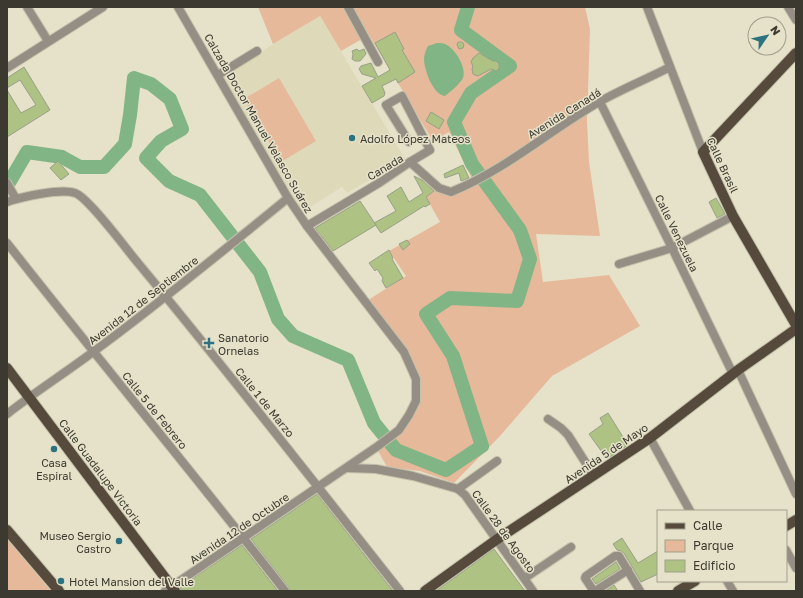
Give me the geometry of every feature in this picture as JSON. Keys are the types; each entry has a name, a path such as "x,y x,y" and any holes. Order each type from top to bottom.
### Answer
{"main road":[{"path":"702,152 796,53"},
{"name":"Calle Brasil","path":"702,152 733,216 796,325"},
{"name":"Avenida 5 de Mayo","path":"425,591 496,540 650,438 735,372 796,329"},
{"name":"Calle Guadalupe Victoria","path":"7,368 170,590"},
{"path":"787,525 796,520"},
{"path":"7,530 59,591"},
{"path":"678,591 693,582"}],"street":[{"path":"27,7 48,41"},
{"path":"7,68 103,7"},
{"name":"Calzada Doctor Manuel Velasco Suárez","path":"178,7 288,198 307,226 404,352 416,379 416,401 399,430 346,468"},
{"path":"348,7 378,62"},
{"name":"Calle Brasil","path":"647,7 702,152"},
{"path":"788,7 796,20"},
{"path":"218,75 257,51"},
{"name":"Avenida Canadá","path":"473,183 600,102 670,67"},
{"path":"409,142 386,105 402,96 430,150 410,162"},
{"name":"Calle Venezuela","path":"600,102 796,494"},
{"name":"Canada","path":"307,226 379,183 410,162 439,188 451,192 473,183"},
{"path":"7,183 16,199"},
{"name":"Calle 1 de Marzo","path":"7,202 16,199 58,192 76,193 92,208 166,297 400,591"},
{"name":"Avenida 12 de Septiembre","path":"7,414 29,396 93,352 166,297 288,198"},
{"path":"619,264 672,248 733,216"},
{"name":"Calle 5 de Febrero","path":"7,243 286,591"},
{"path":"548,419 568,435 594,476"},
{"path":"650,438 689,510"},
{"path":"458,488 497,461"},
{"path":"318,487 346,468"},
{"name":"Calle 28 de Agosto","path":"346,468 376,469 413,476 458,488 465,495 533,591"},
{"name":"Avenida 12 de Octubre","path":"170,590 244,537 318,487"},
{"path":"525,578 571,546"},
{"path":"787,552 796,568"},
{"path":"628,570 595,591 585,578 615,556 619,556 628,570 640,591"},
{"path":"728,582 733,591"}],"shaded area":[{"path":"320,16 405,159 347,193 342,187 302,212 222,75"},
{"path":"437,43 445,44 453,50 460,59 464,74 462,80 445,96 441,95 433,86 427,75 424,63 424,55 428,46"}],"green space":[{"path":"258,7 585,7 590,29 587,121 589,162 600,236 536,234 543,282 609,275 640,326 552,376 500,436 454,483 420,471 387,467 377,449 411,417 418,378 365,302 406,276 389,251 440,222 426,197 437,189 454,194 475,185 449,132 433,141 369,35 341,51 320,16 273,44"},
{"path":"279,78 316,141 281,162 244,99"},
{"path":"7,539 51,591 7,591"}],"building":[{"path":"395,32 404,49 402,50 415,72 398,83 396,79 382,86 385,93 384,96 372,103 362,86 376,78 362,74 359,69 361,66 371,63 378,77 390,70 375,43"},
{"path":"458,42 462,42 464,44 463,48 459,49 457,45"},
{"path":"357,49 359,51 364,49 366,54 360,61 355,61 352,59 352,51"},
{"path":"479,53 493,61 496,61 499,64 499,69 496,71 491,69 478,76 473,74 473,66 471,62"},
{"path":"24,67 50,110 7,137 7,90 21,113 36,105 20,80 7,88 7,78"},
{"path":"431,112 444,120 439,129 426,121"},
{"path":"58,161 69,174 61,180 50,168"},
{"path":"463,165 469,178 461,181 459,173 445,178 444,174"},
{"path":"414,176 422,180 434,191 426,197 430,204 425,207 424,206 381,233 374,223 396,211 387,196 401,187 409,202 423,193"},
{"path":"716,198 725,214 717,218 709,202"},
{"path":"360,201 376,225 333,251 315,228"},
{"path":"407,240 410,244 403,250 399,244"},
{"path":"389,250 393,258 392,259 403,278 386,288 382,281 383,278 377,269 375,271 369,263"},
{"path":"608,413 628,445 607,459 589,434 603,424 600,418"},
{"path":"317,494 393,591 290,591 251,539"},
{"path":"622,538 638,563 657,552 657,574 641,582 624,553 617,550 613,544"},
{"path":"242,545 278,591 181,591 180,587"},
{"path":"494,549 525,591 436,591"},
{"path":"616,562 620,569 596,584 592,579"},
{"path":"614,585 618,591 607,590"}],"waterway":[{"path":"7,184 27,152 62,157 80,167 104,167 125,144 134,78 151,84 170,99 182,129 161,141 146,158 169,181 200,195 260,272 278,319 293,336 348,360 374,423 396,450 446,470 482,446 453,356 426,314 450,298 517,301 530,259 520,230 472,164 454,122 471,93 510,66 461,30 468,7"}],"place":[{"name":"Adolfo López Mateos","path":"352,138"},
{"name":"Sanatorio Ornelas","path":"209,343"},
{"name":"Casa Espiral","path":"54,449"},
{"name":"Museo Sergio Castro","path":"119,541"},
{"name":"Hotel Mansion del Valle","path":"61,581"}]}
